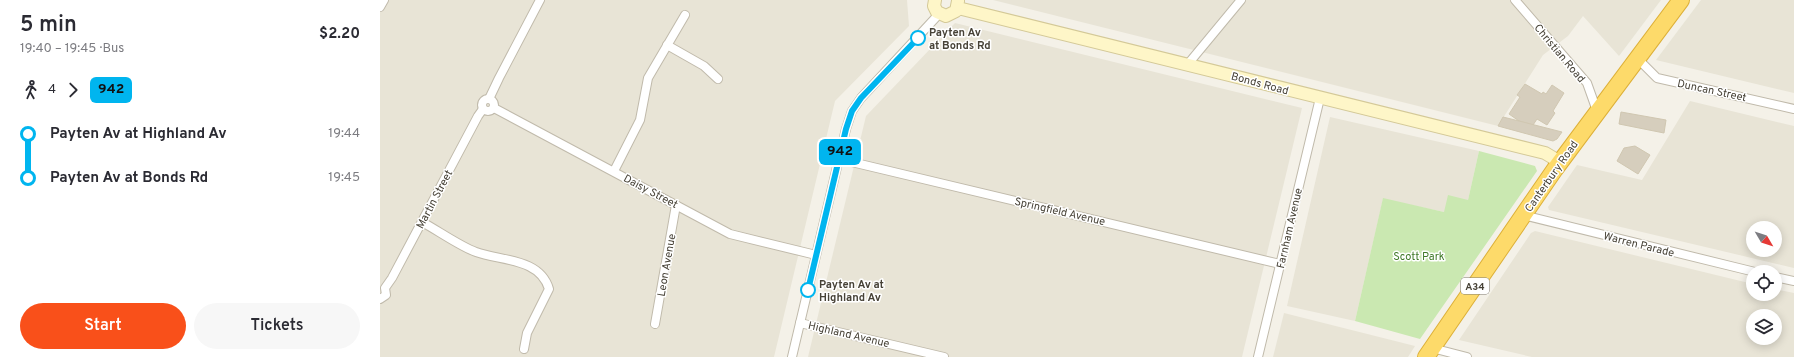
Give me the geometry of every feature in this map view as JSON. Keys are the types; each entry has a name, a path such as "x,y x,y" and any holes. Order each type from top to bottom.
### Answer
{"highway":[{"name":"Canterbury Road","path":"1429,353 1560,162 1681,0"}],"main road":[{"path":"935,0 934,6 939,14 950,16 957,4"},
{"name":"Bonds Road","path":"957,4 1320,98 1549,154 1560,162"}],"street":[{"path":"380,7 384,0"},
{"name":"Martin Street","path":"380,299 386,295 383,287 422,222 483,109 482,102 490,99 499,78 540,0"},
{"path":"1188,64 1241,0"},
{"name":"Christian Road","path":"1515,0 1587,83 1597,111"},
{"path":"792,357 849,118 857,103 939,14"},
{"path":"614,171 640,120 648,78 685,16"},
{"path":"667,44 704,66 718,79"},
{"name":"Duncan Street","path":"1637,58 1657,78 1794,109"},
{"name":"Farnham Avenue","path":"1258,357 1320,98"},
{"path":"483,109 489,111 494,108 494,102 490,99"},
{"name":"Daisy Street","path":"494,108 730,234 816,255"},
{"name":"Springfield Avenue","path":"839,159 1280,264"},
{"name":"Leon Avenue","path":"655,324 676,205"},
{"name":"Warren Parade","path":"1523,215 1746,270"},
{"path":"422,222 475,252 524,263 546,280 549,289 527,333 524,349"},
{"path":"1782,278 1794,281"},
{"name":"Highland Avenue","path":"800,323 944,357"},
{"path":"1429,353 1467,357"}],"shaded area":[{"path":"380,0 907,0 909,26 835,101 774,357 380,357"},
{"path":"993,0 1661,0 1619,56 1583,16 1568,36 1543,55 1498,126"},
{"path":"1701,0 1794,0 1794,93 1656,60"},
{"path":"955,23 1302,108 1242,357 808,357 866,116"},
{"path":"1690,101 1794,126 1794,268 1748,257 1782,257 1782,221 1746,221 1746,257 1549,210 1548,207 1577,165 1642,180"},
{"path":"1330,117 1479,151 1468,200 1444,212 1383,199 1355,321 1287,306"},
{"path":"1535,231 1746,282 1746,301 1782,301 1782,290 1794,293 1794,357 1532,357 1459,340 1531,233"},
{"path":"1284,313 1415,346 1408,357 1273,357"}],"green space":[{"name":"Scott Park","path":"1479,151 1535,166 1537,171 1420,339 1355,321 1383,198 1444,212 1448,195 1468,200"}],"building":[{"path":"1525,84 1542,94 1543,92 1546,94 1552,85 1564,93 1553,111 1555,113 1547,125 1537,119 1533,125 1519,121 1509,114 1520,97 1517,95"},
{"path":"1621,112 1666,120 1664,133 1619,124"},
{"path":"1503,117 1562,132 1557,139 1553,141 1498,126"},
{"path":"1635,146 1650,155 1638,174 1617,161 1624,148"}],"bus line":[{"name":"942","path":"808,290 846,129 852,111 861,98 918,38"}],"place":[{"name":"Payten Av at Bonds Rd","path":"918,38"},
{"name":"Payten Av at Highland Av","path":"808,290"}]}
